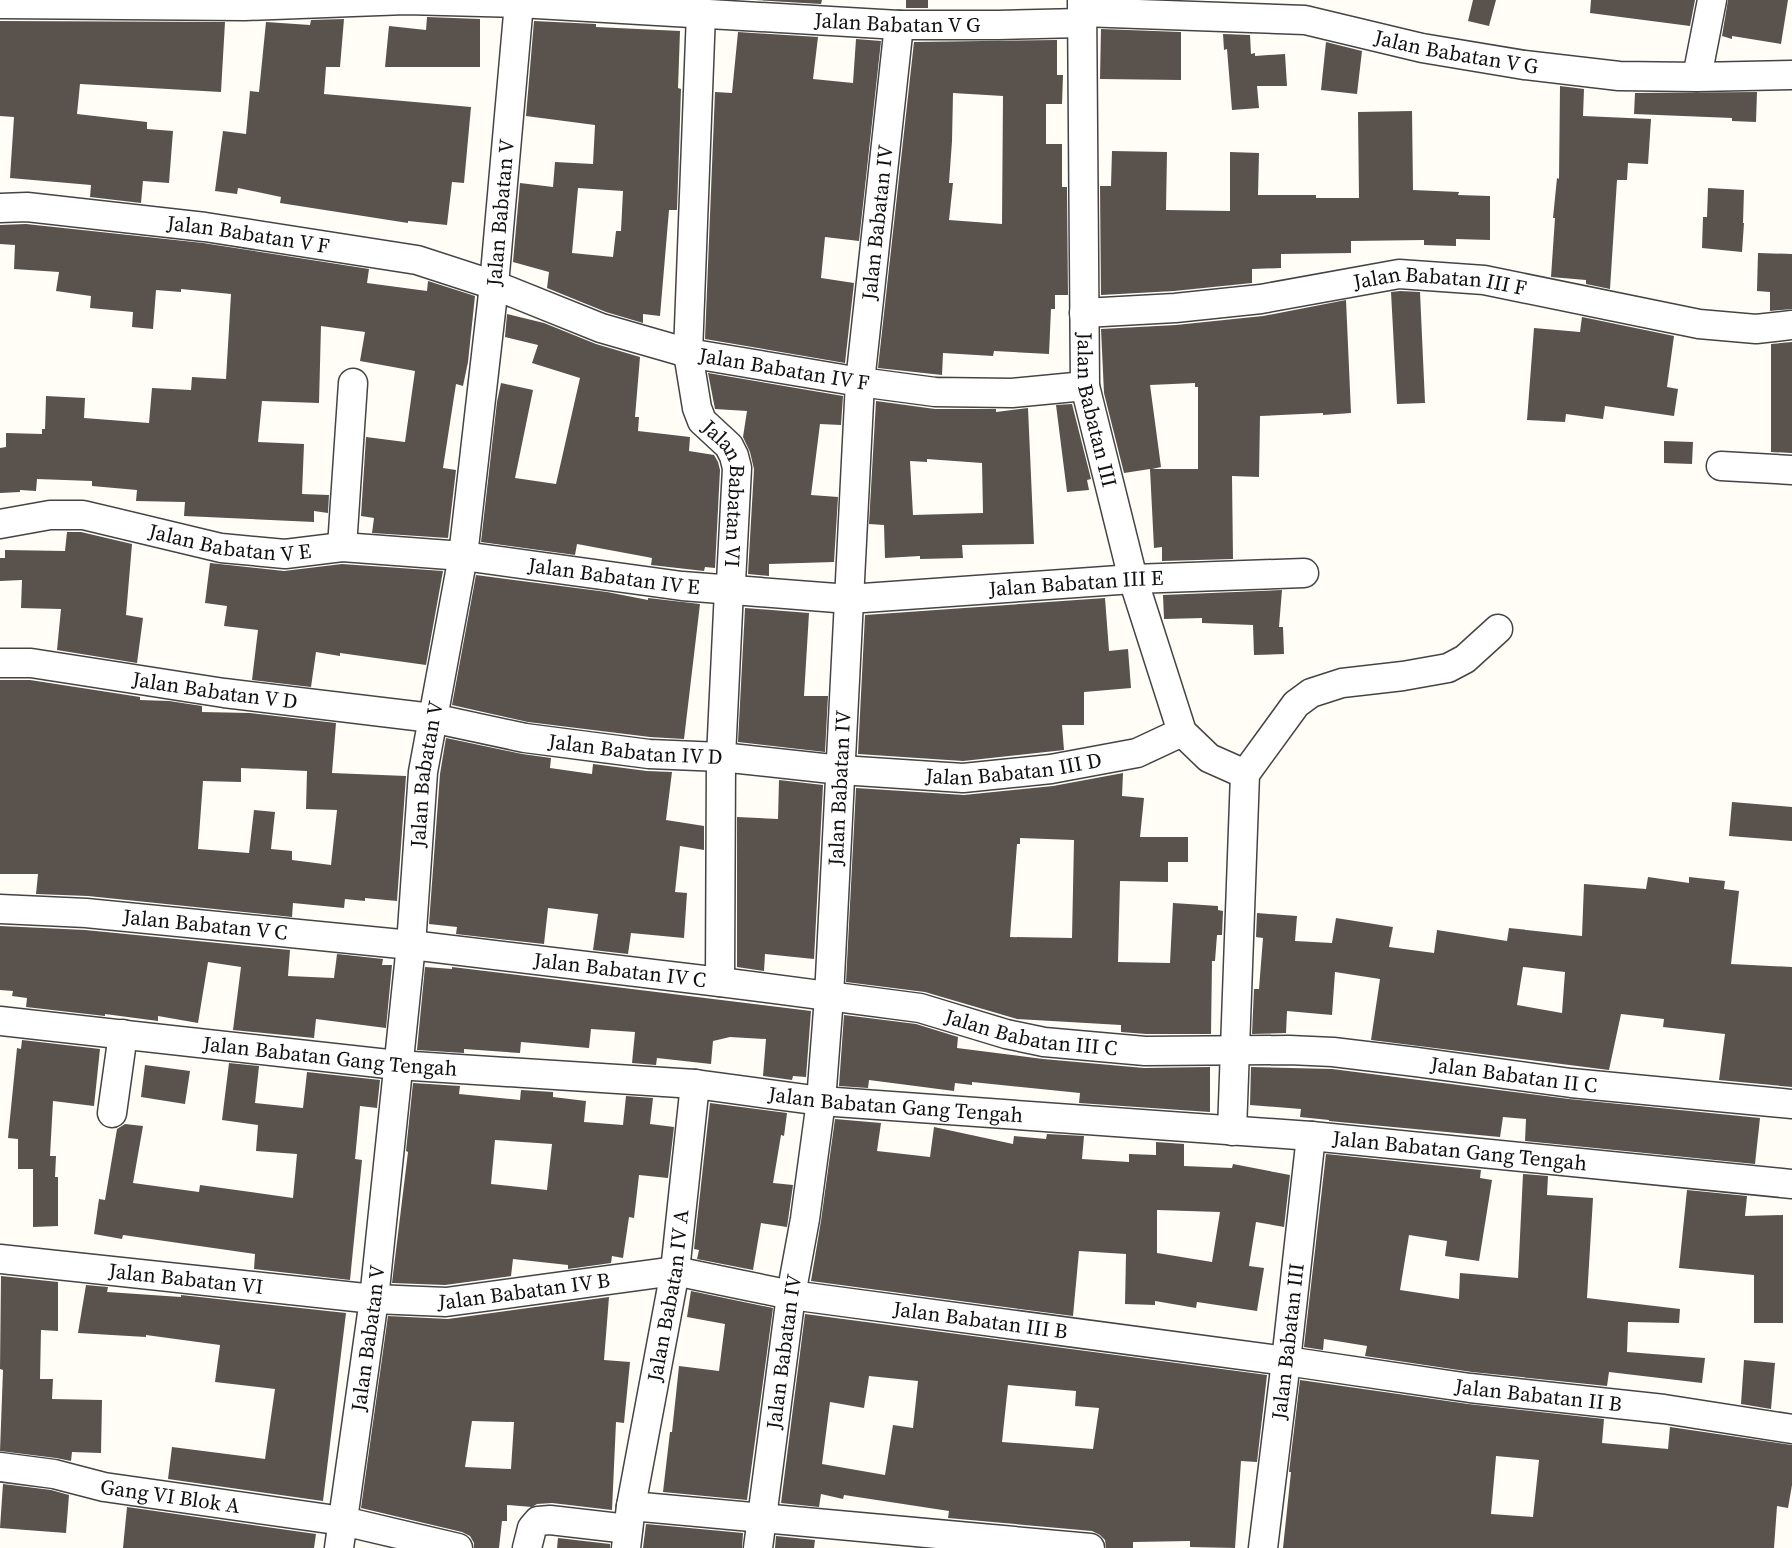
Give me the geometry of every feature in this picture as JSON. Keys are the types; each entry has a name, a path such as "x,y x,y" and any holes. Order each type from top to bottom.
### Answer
{"street":[{"name":"Jalan Babatan V G","path":"0,4 245,6 406,0 685,8 900,25 998,25 1082,12 1305,20 1422,48 1524,65 1619,76 1792,75"},
{"path":"1697,77 1712,0"},
{"name":"Jalan Babatan V","path":"341,1535 374,1299 411,945 423,772 463,556 494,285 519,3"},
{"name":"Jalan Babatan VI","path":"685,8 688,353 697,408 702,421 729,446 737,468 721,757 720,982"},
{"name":"Jalan Babatan III","path":"1082,12 1085,386 1133,579 1182,732 1209,758 1245,774"},
{"name":"Jalan Babatan IV","path":"758,1548 791,1295 805,1219 821,1101 830,997 860,382 900,25"},
{"name":"Jalan Babatan V F","path":"0,208 27,207 258,235 417,260 494,285"},
{"name":"Jalan Babatan III F","path":"1084,313 1175,308 1261,299 1399,274 1484,280 1699,324 1756,329 1792,325"},
{"name":"Jalan Babatan IV F","path":"494,285 601,328 688,353 935,392 1012,393 1085,386"},
{"path":"342,547 353,383"},
{"path":"1721,466 1792,470"},
{"name":"Jalan Babatan V E","path":"0,524 50,515 83,515 220,548 285,554 342,547 463,556"},
{"name":"Jalan Babatan IV E","path":"463,556 682,586 849,599"},
{"name":"Jalan Babatan III E","path":"849,599 1133,579 1304,573"},
{"path":"1232,1131 1245,774 1296,704 1311,693 1342,683 1448,668 1465,659 1498,629"},
{"name":"Jalan Babatan V D","path":"0,663 31,663 224,693 432,718"},
{"name":"Jalan Babatan IV D","path":"432,718 525,738 649,754 721,757 841,769"},
{"name":"Jalan Babatan III D","path":"841,769 963,778 1051,769 1137,753 1182,732"},
{"name":"Jalan Babatan V C","path":"0,909 86,913 411,945"},
{"name":"Jalan Babatan IV C","path":"411,945 830,997"},
{"name":"Jalan Babatan III C","path":"830,997 920,1008 1006,1034 1044,1042 1145,1051 1236,1050"},
{"name":"Jalan Babatan Gang Tengah","path":"0,1021 397,1065 695,1084 821,1101 1311,1136 1792,1184"},
{"path":"112,1113 123,1034"},
{"name":"Jalan Babatan II C","path":"1236,1050 1333,1052 1571,1083 1792,1104"},
{"name":"Jalan Babatan IV A","path":"628,1528 675,1271 695,1084"},
{"name":"Jalan Babatan III","path":"1263,1548 1311,1136"},
{"name":"Jalan Babatan VI","path":"0,1259 374,1299"},
{"name":"Jalan Babatan IV B","path":"374,1299 446,1302 675,1271"},
{"name":"Jalan Babatan III B","path":"675,1271 791,1295 1286,1361"},
{"name":"Jalan Babatan II B","path":"1286,1361 1470,1388 1664,1409 1792,1429"},
{"name":"Gang VI Blok A","path":"0,1467 54,1474 104,1487 341,1535"},
{"path":"527,1548 532,1528 538,1521 628,1528 763,1518 1090,1548"},
{"path":"341,1535 458,1548"}],"building":[{"path":"755,0 822,0 821,4"},
{"path":"906,0 928,0 928,8 906,8"},
{"path":"1473,0 1496,0 1489,26 1468,21"},
{"path":"1591,0 1695,0 1690,26 1590,13"},
{"path":"1728,0 1788,0 1781,44 1722,36"},
{"path":"427,17 480,19 480,67 385,67 389,26 426,30"},
{"path":"344,19 340,67 326,67 324,94 471,107 464,183 452,182 447,225 408,223 280,203 281,197 238,188 237,194 215,191 223,131 246,134 250,91 259,92 266,22 310,25 311,20"},
{"path":"0,21 225,22 221,92 80,84 77,114 147,122 147,129 173,131 169,183 143,181 141,203 90,197 91,185 10,178 14,117 0,116"},
{"path":"534,21 680,31 677,210 669,210 660,316 643,314 643,323 606,312 547,288 549,272 513,262 520,183 553,187 555,162 593,164 595,125 526,116","holes":["578,188 623,191 621,231 616,231 613,257 572,253"]},
{"path":"1101,29 1181,32 1181,80 1100,79"},
{"path":"738,32 818,37 813,79 853,83 856,39 881,41 859,241 825,237 821,278 854,283 845,363 705,339 715,92 732,93"},
{"path":"1223,34 1250,35 1251,54 1255,53 1255,56 1285,54 1287,86 1257,86 1259,108 1232,110 1227,49 1224,50"},
{"path":"1057,40 1057,75 1063,75 1062,104 1046,104 1046,144 1062,144 1062,187 1067,187 1068,295 1055,295 1055,309 1051,309 1049,354 994,351 993,356 943,353 942,375 878,368 914,42","holes":["953,93 1003,96 1002,224 949,220 953,183 949,183"]},
{"path":"1326,42 1362,51 1357,94 1321,90"},
{"path":"1560,86 1584,89 1583,116 1651,119 1648,164 1628,163 1627,180 1617,180 1610,289 1586,284 1586,280 1551,277 1553,218 1557,178 1559,179"},
{"path":"1757,92 1756,122 1732,121 1732,118 1634,114 1635,93"},
{"path":"1412,111 1413,190 1490,196 1490,240 1456,239 1456,246 1424,245 1424,240 1351,241 1351,253 1281,254 1281,268 1252,269 1252,283 1101,295 1100,186 1111,186 1112,151 1167,152 1166,210 1230,211 1230,152 1259,153 1258,195 1359,198 1358,112"},
{"path":"1708,188 1744,190 1742,252 1702,248"},
{"path":"26,224 203,243 369,269 367,283 427,291 428,281 475,296 468,362 463,386 456,384 443,468 456,470 448,538 372,533 374,518 361,516 366,437 405,442 415,371 360,361 365,332 321,326 319,403 262,401 258,442 304,444 302,494 329,495 328,513 314,511 314,522 184,516 185,502 136,501 137,490 92,486 92,481 37,479 36,491 0,493 0,448 6,447 6,433 42,434 42,429 45,429 46,396 85,398 84,418 149,423 152,388 191,390 192,377 226,379 231,294 181,289 181,292 156,290 153,329 132,327 133,312 90,308 91,296 56,291 59,272 14,269 15,245 0,244 0,225"},
{"path":"1758,253 1792,254 1792,309 1770,311 1770,292 1757,291"},
{"path":"1391,292 1420,292 1425,403 1397,404"},
{"path":"1346,300 1351,413 1260,416 1259,477 1232,476 1233,559 1162,561 1162,547 1154,548 1150,469 1124,473 1104,393 1101,329 1263,316","holes":["1195,383 1195,387 1198,387 1198,469 1152,469 1161,467 1150,385"]},
{"path":"507,314 544,323 596,344 640,357 635,417 639,417 638,431 690,437 689,451 714,455 718,462 720,470 715,568 705,567 704,571 651,565 652,558 577,544 575,555 481,542 501,383 533,390 515,478 556,484 580,378 532,363 538,345 505,337"},
{"path":"1582,317 1674,336 1667,387 1678,389 1674,416 1605,406 1603,419 1566,414 1565,422 1527,420 1534,328 1580,332"},
{"path":"1792,342 1792,453 1771,452 1771,344"},
{"path":"708,373 843,396 841,425 820,424 811,495 838,497 834,562 769,564 769,576 748,574 754,469 743,437 747,411 715,409"},
{"path":"876,401 935,409 996,409 996,412 1028,408 1034,544 962,545 963,558 885,558 884,525 869,524","holes":["927,459 982,463 983,513 913,515 910,461 927,462"]},
{"path":"1072,404 1091,479 1087,480 1089,490 1067,492 1056,405"},
{"path":"1664,441 1693,442 1692,464 1664,463"},
{"path":"67,532 81,532 132,544 126,615 143,618 137,663 57,650 61,609 21,608 22,580 0,581 0,558 5,558 5,550 65,551"},
{"path":"210,563 284,571 342,564 443,571 426,665 316,652 311,687 252,680 258,630 224,626 227,606 205,603"},
{"path":"476,575 648,600 700,604 684,739 528,722 452,705"},
{"path":"1282,590 1279,627 1283,627 1284,654 1254,655 1253,625 1202,623 1202,618 1164,619 1163,595"},
{"path":"1105,598 1109,651 1128,649 1131,688 1084,692 1084,725 1062,725 1064,750 963,761 858,754 865,615"},
{"path":"745,608 809,613 804,696 828,696 825,752 738,742"},
{"path":"0,680 30,680 140,697 140,700 202,706 202,712 250,713 336,723 332,773 406,776 397,901 345,899 344,908 293,903 292,917 88,896 36,894 38,874 0,874","holes":["241,768 307,771 306,809 337,810 331,865 292,860 292,851 271,849 275,812 254,810 249,853 198,849 203,781 241,782"]},
{"path":"446,738 551,758 550,768 592,774 593,764 672,772 666,820 704,826 704,850 680,846 675,892 687,893 684,938 631,933 628,954 593,950 598,914 548,908 544,944 456,934 457,927 429,924 440,774"},
{"path":"1123,773 1122,796 1144,798 1140,837 1188,837 1188,862 1168,862 1168,882 1120,881 1118,962 1170,963 1173,903 1218,906 1218,910 1223,911 1222,935 1217,935 1215,961 1212,961 1211,1034 1146,1034 1121,1032 1121,1025 1017,1019 925,992 846,982 856,788 964,795 1053,786","holes":["1020,838 1074,840 1072,938 1010,937 1017,844 1020,844"]},
{"path":"779,780 823,785 814,959 765,954 764,971 737,967 737,817 778,819"},
{"path":"1732,802 1792,807 1792,841 1729,836"},
{"path":"1648,877 1689,883 1689,877 1725,881 1724,889 1739,891 1731,964 1792,967 1792,1087 1719,1080 1725,1034 1663,1027 1664,1019 1621,1014 1609,1070 1371,1040 1380,979 1335,972 1332,1015 1287,1011 1286,1033 1252,1034 1254,989 1259,989 1263,938 1256,937 1257,913 1297,916 1295,941 1332,943 1336,918 1393,927 1389,947 1434,953 1437,930 1507,941 1509,928 1582,936 1584,884 1646,889","holes":["1523,967 1565,972 1562,1013 1517,1005"]},
{"path":"0,926 85,930 290,950 288,976 334,978 337,954 383,959 382,965 392,965 386,1028 316,1019 314,1038 233,1030 241,967 208,962 198,1023 158,1016 158,1021 26,1007 27,998 12,996 13,991 0,990"},
{"path":"425,967 452,967 811,1011 806,1077 793,1076 792,1080 763,1076 766,1039 730,1037 713,1041 711,1064 657,1058 656,1065 632,1063 635,1032 591,1029 589,1048 521,1042 520,1053 464,1049 464,1053 417,1050"},
{"path":"844,1015 916,1024 958,1037 957,1048 1144,1068 1210,1067 1210,1112 1079,1103 1080,1093 972,1082 972,1085 955,1083 954,1091 869,1080 868,1088 839,1086"},
{"path":"22,1040 100,1049 94,1106 53,1101 50,1156 56,1156 58,1226 33,1227 33,1169 18,1169 18,1139 8,1138 17,1048 21,1049"},
{"path":"229,1063 259,1066 255,1103 303,1108 307,1072 380,1080 377,1108 360,1106 355,1159 362,1160 350,1280 254,1269 255,1254 123,1235 122,1239 94,1234 99,1199 105,1200 117,1129 125,1124 143,1126 133,1183 199,1192 200,1185 293,1198 297,1154 256,1151 258,1125 222,1120"},
{"path":"145,1065 190,1071 185,1104 141,1097"},
{"path":"1251,1067 1332,1069 1569,1099 1760,1118 1755,1164 1525,1141 1526,1119 1503,1117 1500,1137 1300,1117 1301,1109 1250,1105"},
{"path":"413,1083 460,1086 459,1094 520,1100 521,1090 553,1092 553,1097 586,1101 584,1122 623,1125 626,1096 653,1098 650,1124 674,1127 668,1178 639,1175 634,1218 629,1217 623,1258 612,1256 611,1263 568,1269 568,1265 513,1259 511,1276 445,1285 392,1283","holes":["495,1140 552,1144 547,1190 491,1184"]},
{"path":"710,1103 787,1113 773,1183 793,1185 787,1227 761,1223 753,1270 697,1259 699,1250 694,1249"},
{"path":"835,1119 881,1123 877,1151 930,1157 934,1127 1013,1144 1014,1136 1046,1139 1047,1134 1084,1136 1082,1159 1129,1162 1129,1154 1156,1155 1156,1142 1184,1144 1184,1166 1232,1168 1233,1164 1290,1175 1284,1227 1256,1222 1249,1266 1264,1268 1257,1311 1197,1302 1196,1308 1155,1301 1155,1305 1125,1304 1126,1254 1079,1251 1073,1316 811,1281","holes":["1157,1210 1220,1212 1212,1262 1157,1253"]},
{"path":"1326,1154 1481,1170 1480,1178 1492,1180 1479,1261 1445,1256 1447,1241 1409,1235 1400,1290 1459,1299 1460,1273 1518,1278 1523,1174 1548,1176 1547,1195 1593,1198 1587,1298 1680,1309 1679,1323 1628,1322 1627,1352 1705,1358 1702,1383 1609,1372 1607,1386 1472,1372 1365,1356 1367,1346 1324,1339 1323,1350 1304,1347"},
{"path":"1687,1190 1747,1196 1745,1216 1783,1215 1783,1323 1754,1323 1754,1275 1679,1268"},
{"path":"1,1276 58,1282 58,1331 41,1330 40,1379 53,1379 52,1399 102,1400 101,1453 72,1452 71,1461 0,1451 3,1370 0,1369"},
{"path":"86,1285 108,1287 107,1292 181,1295 346,1313 323,1501 168,1479 172,1447 265,1459 275,1389 215,1382 220,1345 146,1335 78,1333"},
{"path":"691,1291 773,1308 747,1500 663,1492 679,1366 719,1371 725,1324 687,1317"},
{"path":"609,1297 604,1360 630,1362 624,1423 616,1422 612,1510 552,1503 532,1507 507,1505 507,1521 502,1521 499,1548 474,1548 470,1536 462,1532 361,1508 388,1316 448,1319","holes":["472,1421 514,1422 511,1469 465,1467"]},
{"path":"805,1314 1267,1375 1257,1462 1241,1461 1235,1548 1190,1547 1190,1541 1133,1542 1133,1548 1106,1548 1105,1540 1092,1531 948,1518 949,1511 844,1495 843,1499 821,1494 819,1507 781,1503","holes":["869,1376 918,1381 913,1428 893,1425 885,1475 822,1464 830,1402 864,1408","1008,1385 1076,1391 1075,1406 1099,1408 1093,1449 1002,1442"]},
{"path":"1744,1360 1775,1363 1771,1409 1741,1404"},
{"path":"1300,1380 1468,1404 1604,1419 1602,1443 1668,1449 1670,1427 1792,1445 1792,1485 1788,1508 1777,1506 1774,1548 1283,1548","holes":["1496,1456 1539,1460 1533,1517 1491,1514"]},
{"path":"3,1484 69,1495 66,1533 0,1528"},
{"path":"127,1507 316,1534 314,1548 123,1548"},
{"path":"646,1524 743,1533 742,1548 643,1548"},
{"path":"776,1536 815,1540 814,1548 775,1548"},
{"path":"558,1538 610,1544 610,1548 557,1548"}]}
